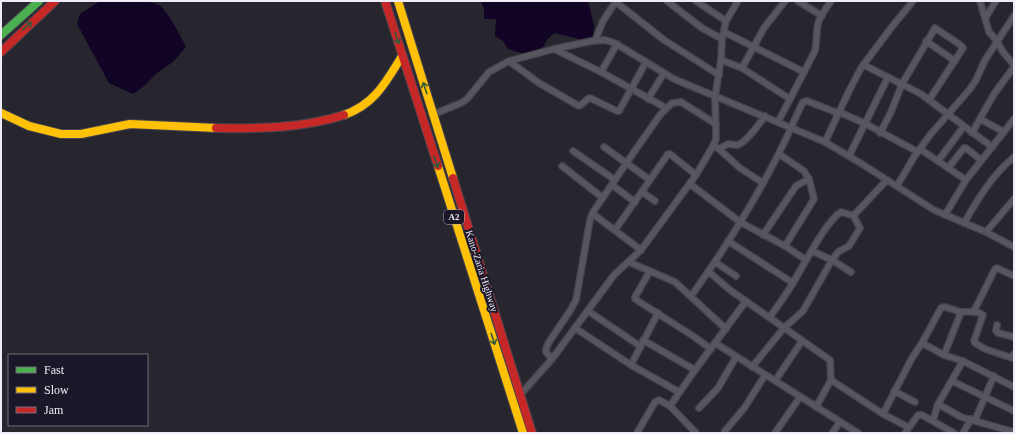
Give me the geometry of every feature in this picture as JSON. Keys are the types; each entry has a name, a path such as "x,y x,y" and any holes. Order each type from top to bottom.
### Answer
{"main road":[{"path":"8,44 2,34 39,1"},
{"path":"1,52 55,1"},
{"name":"Kano-Zaria Highway","path":"398,1 532,433"},
{"name":"Kano-Zaria Highway","path":"385,2 523,433"},
{"path":"1,113 27,126 67,134 80,134 118,125 130,124 232,129 296,125 341,117 365,105 382,87 402,56"}],"street":[{"path":"667,1 702,28 722,39"},
{"path":"696,1 726,21"},
{"path":"742,68 753,46 785,1"},
{"path":"798,1 822,16"},
{"path":"778,122 816,50 817,30 822,16 831,1"},
{"path":"825,142 857,75 891,28 913,1"},
{"path":"972,133 994,94 1014,66 989,32 986,17 980,1"},
{"path":"986,17 996,1"},
{"path":"595,41 603,21 616,2 664,40 719,75"},
{"path":"716,148 715,97 721,60 722,39 726,21 736,2"},
{"path":"897,186 919,151 947,114 970,89 997,41 1014,16"},
{"path":"880,133 891,112 902,84 926,41 934,28 936,28 962,46 962,51 929,100"},
{"path":"724,32 804,72"},
{"path":"434,114 467,99 489,72 509,61 554,49 605,40 617,44 674,79 825,142 850,156 934,210 986,232 1014,247"},
{"path":"926,41 955,61"},
{"path":"600,72 617,44"},
{"path":"554,49 666,108"},
{"path":"721,60 742,68 790,99"},
{"path":"509,61 539,83 579,106 590,98 618,111 646,62"},
{"path":"864,65 902,84 929,100 992,147"},
{"path":"648,99 664,73"},
{"path":"850,156 864,124 888,77"},
{"path":"691,296 709,272 763,183 779,154 803,102 805,101 839,112 864,124 938,161 966,180"},
{"path":"552,359 546,352 546,349 576,300 590,220 642,140 666,108 672,103 681,102 716,124"},
{"path":"520,394 552,359 614,275 641,250 716,148 728,144 735,145 745,140 765,116"},
{"path":"980,119 1004,132"},
{"path":"945,215 980,160 1014,119"},
{"path":"938,161 964,126"},
{"path":"604,147 627,162 650,180"},
{"path":"716,148 740,168 763,183"},
{"path":"948,168 964,148 980,160"},
{"path":"573,150 635,202"},
{"path":"615,230 668,154 696,175"},
{"path":"779,154 804,171 810,179 814,199 785,246"},
{"path":"964,223 990,182 1001,168 1014,157"},
{"path":"562,166 603,198"},
{"path":"763,235 796,186 810,179"},
{"path":"853,215 887,180"},
{"path":"690,184 740,222 785,246 806,260"},
{"path":"642,192 655,201"},
{"path":"986,232 1014,199"},
{"path":"752,367 784,328 803,311 838,252 849,246 859,229 853,215 841,212 836,215 770,318"},
{"path":"593,214 641,250"},
{"path":"728,241 793,283"},
{"path":"812,251 832,260 851,272"},
{"path":"629,262 675,282 726,329"},
{"path":"715,262 736,276"},
{"path":"974,311 995,269 997,268 1014,276"},
{"path":"650,271 635,298 636,301 658,313 711,350"},
{"path":"709,272 746,301 830,360 831,380 816,407"},
{"path":"670,406 694,370 711,350 746,301"},
{"path":"883,414 894,390 941,308 945,307 961,312 974,311 983,314 974,341 975,343 985,349 1012,358 1014,354"},
{"path":"588,311 641,343 694,370"},
{"path":"944,355 961,312"},
{"path":"631,365 641,343 658,313"},
{"path":"997,325 996,332 1014,337"},
{"path":"575,328 631,365 679,392"},
{"path":"775,381 802,341"},
{"path":"715,343 858,433"},
{"path":"922,343 944,355 963,361 1014,387"},
{"path":"699,408 718,388 736,356"},
{"path":"933,420 938,404 963,361"},
{"path":"725,431 745,407 765,375"},
{"path":"963,433 973,420 994,376"},
{"path":"831,380 883,414 908,427"},
{"path":"952,381 1014,411"},
{"path":"894,390 915,402"},
{"path":"775,433 800,397"},
{"path":"637,433 657,400 670,406 696,433"},
{"path":"938,404 961,417 1014,432"},
{"path":"905,433 918,415 922,415 954,433"},
{"path":"832,433 840,422"}],"shaded area":[{"path":"100,1 138,1 158,4 169,17 186,47 174,61 133,94 109,83 77,24 80,14"},
{"path":"481,1 588,1 594,25 593,36 587,41 554,33 546,41 544,46 536,52 524,54 508,49 503,41 495,36 496,19 484,19 484,9"}],"traffic: fast":[{"path":"1,35 39,1"}],"traffic: slow":[{"path":"398,1 453,178"},
{"path":"344,115 364,105 379,91 402,56"},
{"path":"1,113 29,126 61,134 81,134 130,124 216,128"},
{"path":"438,166 523,433"}],"traffic: jam":[{"path":"1,52 55,1"},
{"path":"385,1 438,166"},
{"path":"216,128 281,127 313,123 344,115"},
{"path":"453,178 532,433"}]}
